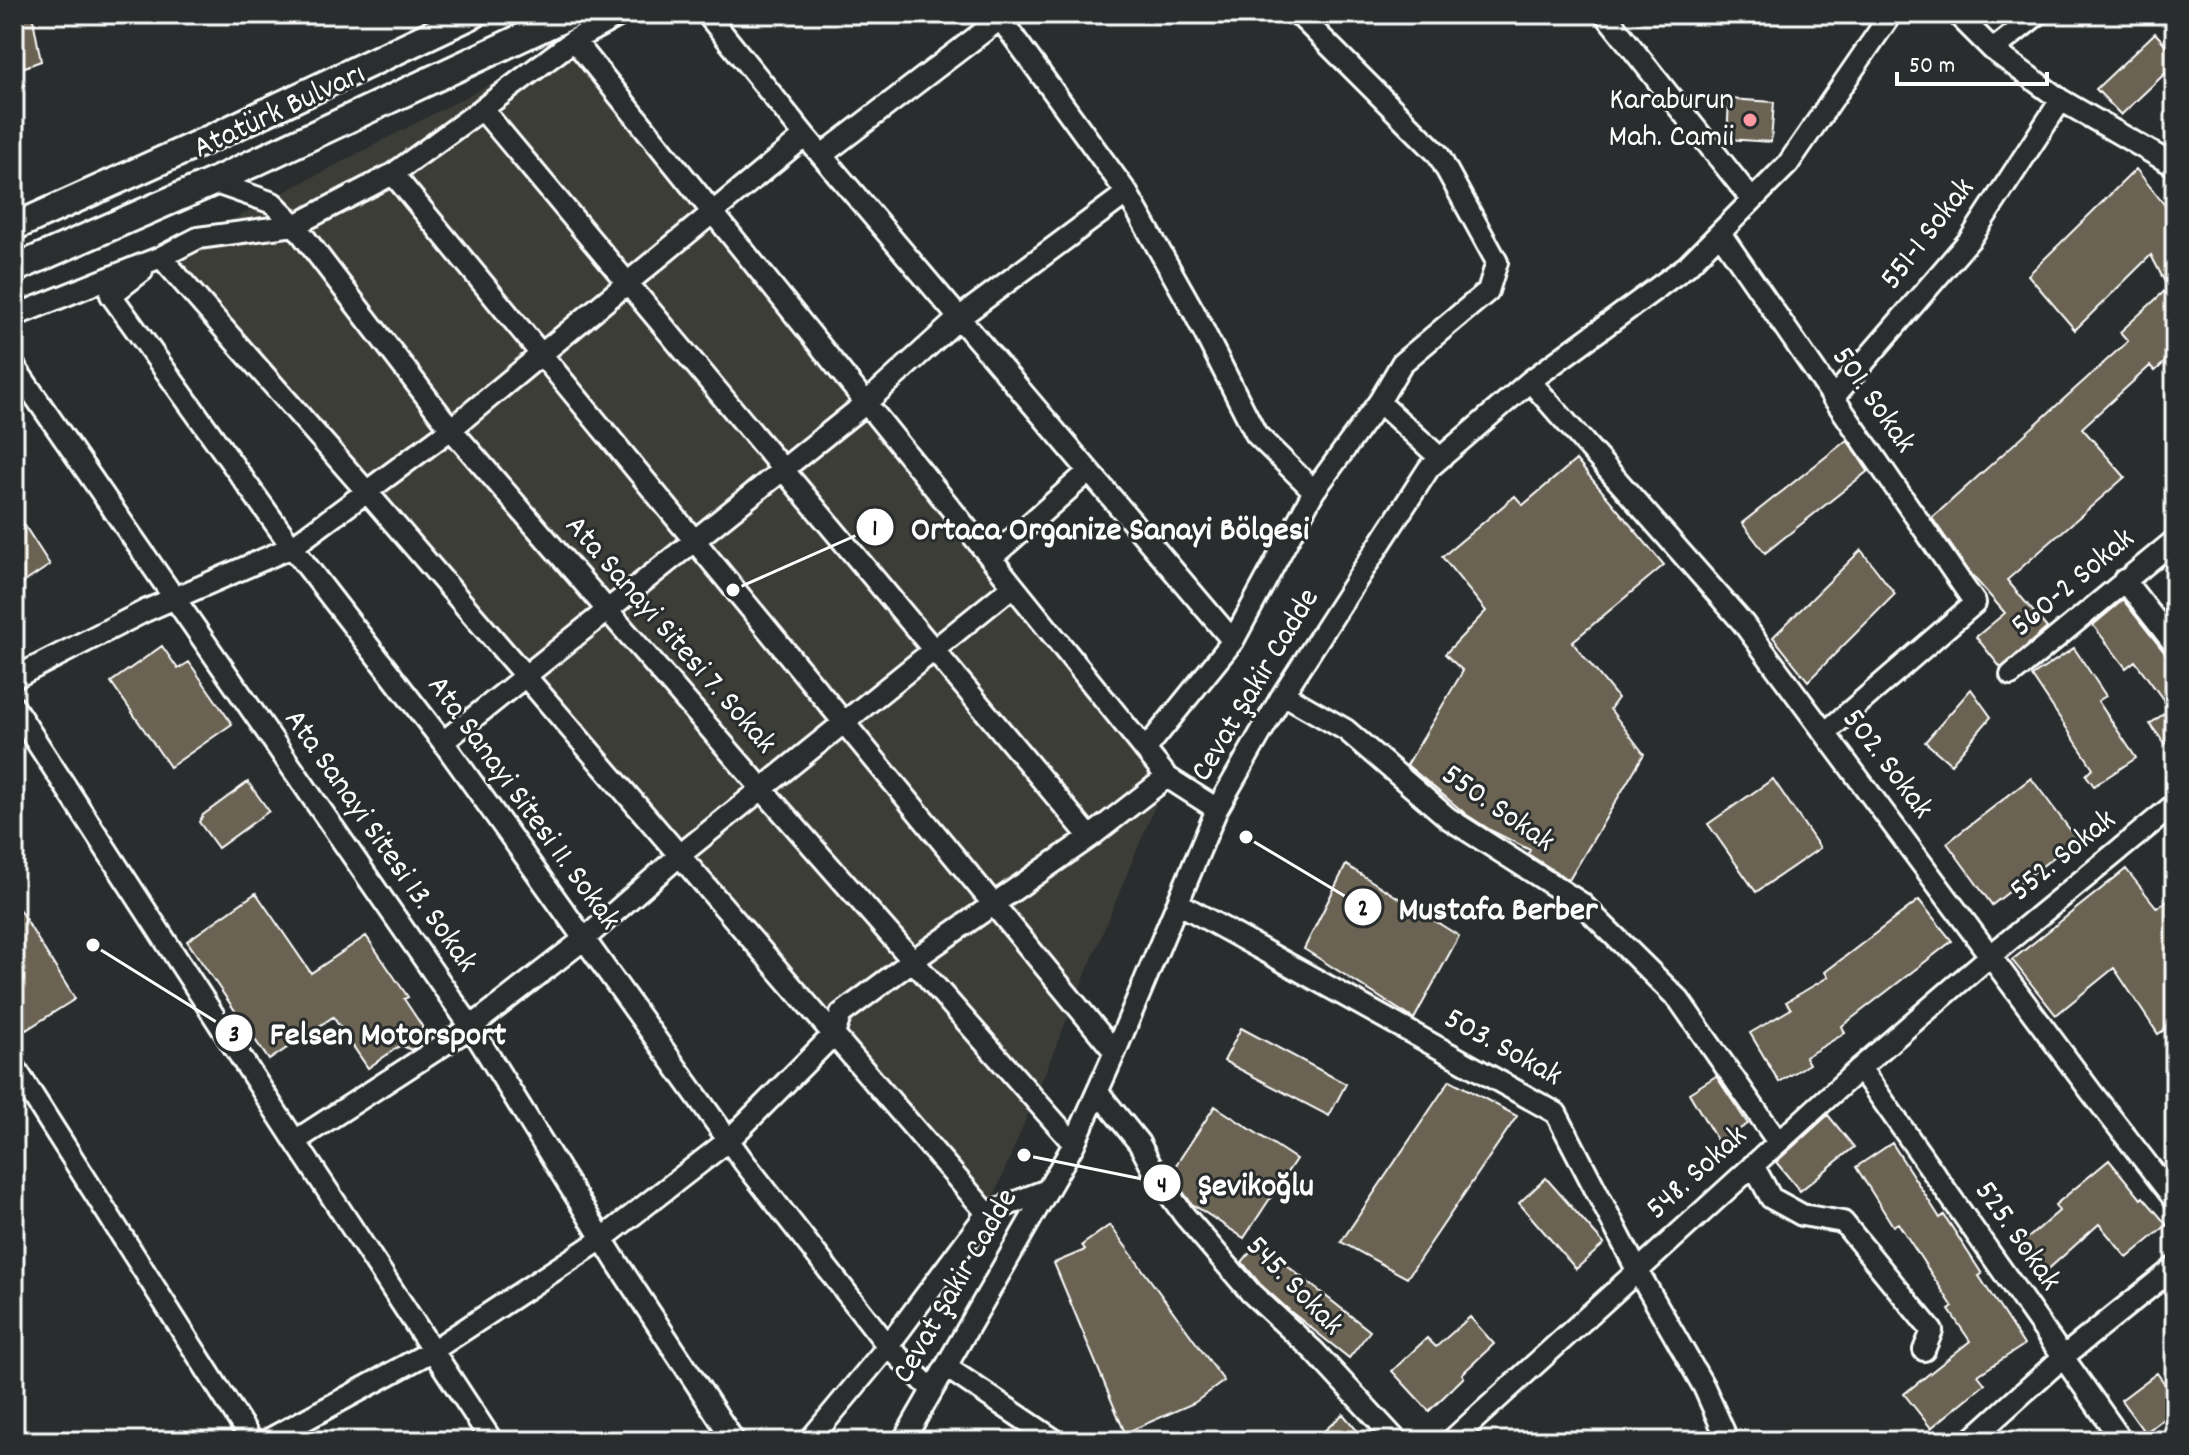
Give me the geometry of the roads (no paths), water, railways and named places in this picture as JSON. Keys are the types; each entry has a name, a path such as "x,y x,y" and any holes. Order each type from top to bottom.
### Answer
{"main road":[{"path":"14,227 474,14"},
{"name":"Atatürk Bulvarı","path":"14,269 213,182 572,14"}],"street":[{"path":"14,316 161,257 198,238 295,225 393,174 574,40 622,14"},
{"path":"707,14 805,136 1233,641"},
{"path":"1145,750 1233,641 1314,491 1379,402 1402,363 1488,291 1497,262 1438,154 1298,14"},
{"path":"1605,14 1752,200"},
{"name":"Cevat Şakir Cadde","path":"903,1441 1074,1144 1217,809 1283,694 1429,468 1530,381 1687,266 1788,164 1891,14"},
{"path":"1957,14 1993,50 2061,100 2175,166"},
{"path":"1993,50 2038,14"},
{"path":"822,155 999,16 1127,193 1194,312 1256,434 1314,491"},
{"path":"574,40 1167,777 1217,809"},
{"name":"551-1 Sokak","path":"1833,398 1971,238 2061,100"},
{"path":"482,109 1090,837"},
{"path":"14,678 145,611 292,547 451,429 805,136"},
{"path":"393,174 1115,1052"},
{"name":"Ata Sanayi Sitesi 7. Sokak","path":"213,182 273,203 295,225 451,429 1074,1144"},
{"path":"443,742 866,403 959,318 1127,193"},
{"name":"501. Sokak","path":"1720,233 1975,603 1825,733"},
{"path":"161,257 987,1213"},
{"name":"Ata Sanayi Sitesi 11. Sokak","path":"161,257 111,295 292,547 443,742 729,1140 888,1346 932,1390"},
{"name":"Ata Sanayi Sitesi 13. Sokak","path":"14,366 471,1027 602,1239 734,1441"},
{"name":"502. Sokak","path":"1530,381 1743,623 2175,1200"},
{"path":"1379,402 1440,458"},
{"path":"991,558 1088,472"},
{"name":"560-2 Sokak","path":"2011,675 2175,540"},
{"path":"2124,580 2175,645"},
{"path":"295,1141 471,1027 583,940 680,855 1013,586"},
{"name":"550. Sokak","path":"1283,694 1346,730 1448,818 1581,903 1679,1000 1778,1142"},
{"path":"14,707 492,1441"},
{"path":"266,1441 432,1351 602,1239 729,1140 834,1034 841,1014 1090,837 1167,777"},
{"name":"552. Sokak","path":"1990,956 2175,804"},
{"name":"503. Sokak","path":"1178,903 1556,1113 1637,1270 1704,1387 1728,1441"},
{"name":"548. Sokak","path":"1451,1441 1860,1068 1990,956"},
{"path":"14,1066 252,1441"},
{"name":"525. Sokak","path":"1860,1068 2122,1441"},
{"name":"545. Sokak","path":"1098,1092 1139,1143 1157,1177 1184,1215 1251,1293 1314,1351 1397,1441"},
{"path":"1753,1165 1771,1198 1802,1215 1843,1222 1932,1331 1924,1350"},
{"path":"809,1441 888,1346 987,1213 1047,1190"},
{"path":"1970,1441 2063,1357 2175,1267"},
{"path":"946,1367 1056,1441"}],"place":[{"name":"Karaburun Mah. Camii","path":"1750,120"},
{"name":"Ortaca Organize Sanayi Bölgesi","path":"733,590"},
{"name":"Mustafa Berber","path":"1246,837"},
{"name":"Felsen Motorsport","path":"93,945"},
{"name":"Şevikoğlu","path":"1024,1155"}]}
